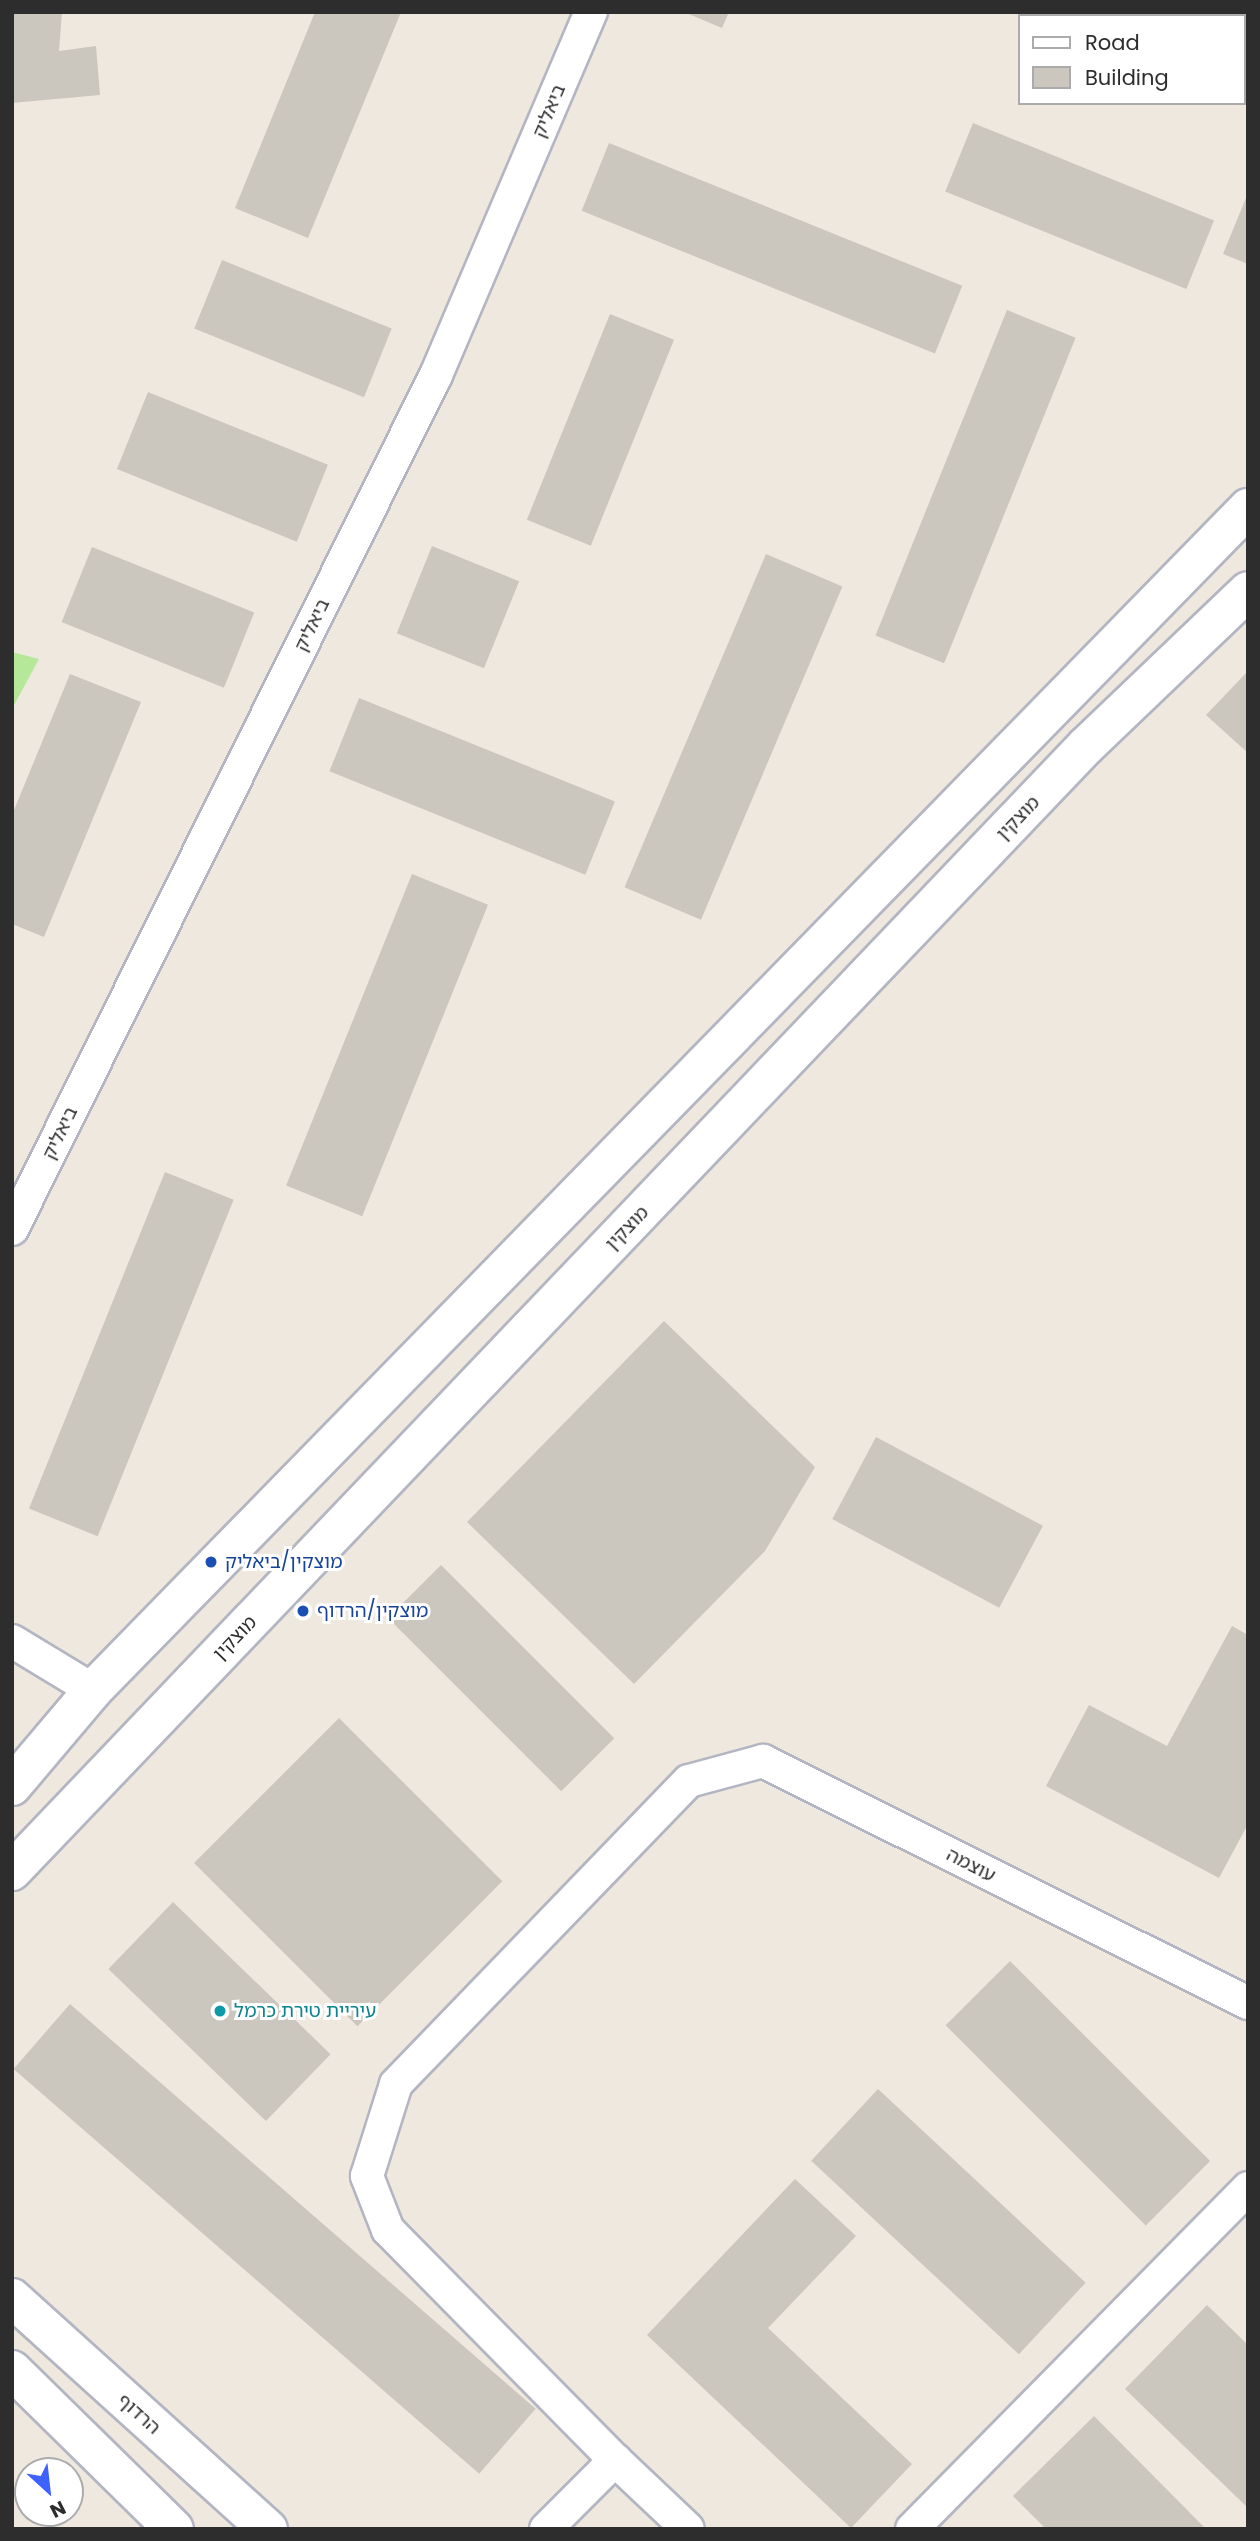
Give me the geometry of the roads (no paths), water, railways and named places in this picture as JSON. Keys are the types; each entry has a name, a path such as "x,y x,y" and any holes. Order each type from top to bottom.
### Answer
{"street":[{"name":"ביאליק","path":"12,1229 436,376 591,12"},
{"path":"12,1786 93,1690 1248,508"},
{"name":"מוצקין","path":"12,1871 1086,746 1248,591"},
{"path":"12,1641 93,1690"},
{"name":"עוצמה","path":"615,2460 388,2230 367,2176 396,2084 689,1781 763,1761 1248,2003"},
{"path":"912,2529 1248,2188"},
{"name":"הרדוף","path":"12,2298 268,2529"},
{"path":"12,2370 174,2529"},
{"path":"546,2529 615,2460 688,2529"}],"place":[{"name":"מוצקין/ביאליק","path":"211,1562"},
{"name":"מוצקין/הרדוף","path":"303,1611"},
{"name":"עיריית טירת כרמל","path":"220,2011"}]}
